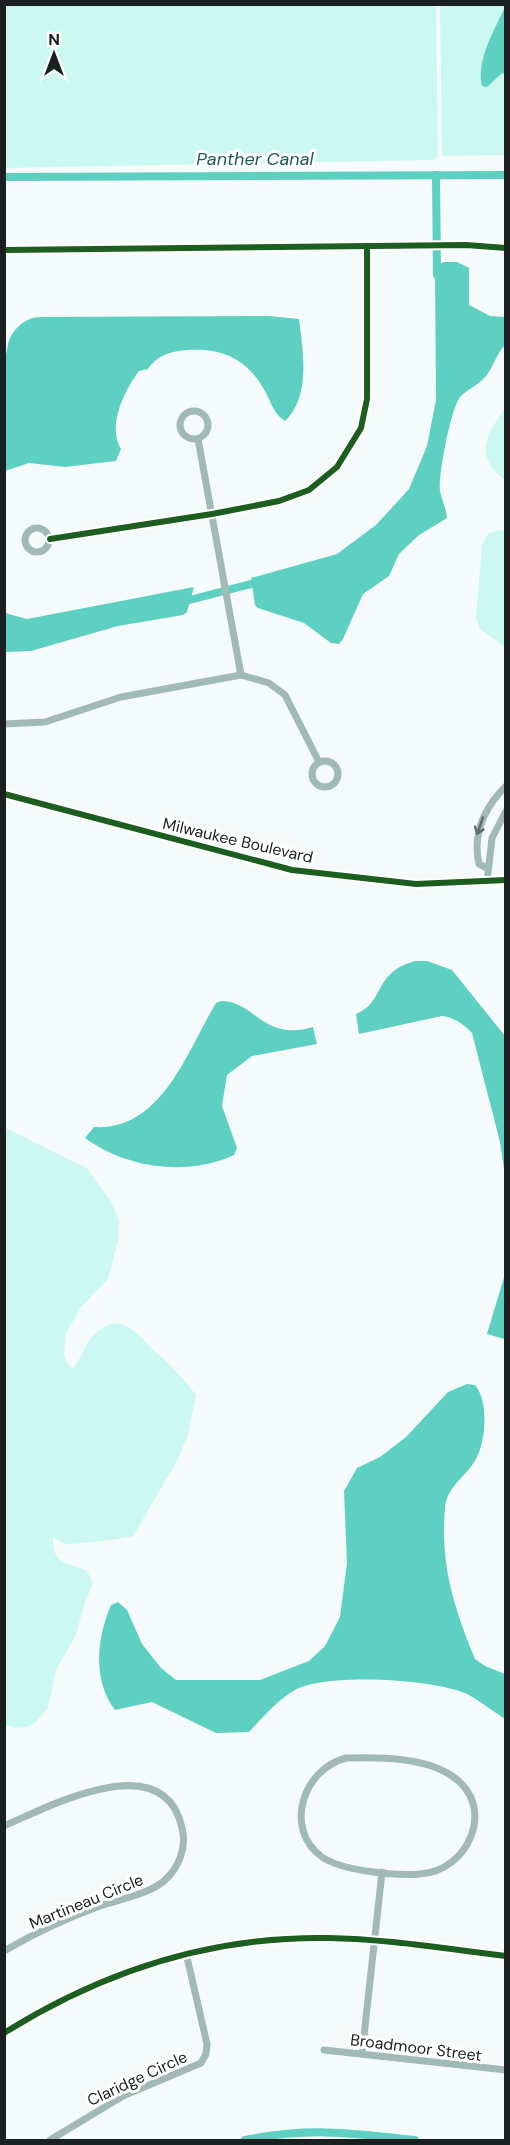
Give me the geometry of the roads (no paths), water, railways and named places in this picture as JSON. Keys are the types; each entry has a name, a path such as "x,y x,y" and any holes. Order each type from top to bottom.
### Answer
{"street":[{"path":"4,250 466,245 506,248"},
{"path":"50,539 212,514 279,501 309,490 337,467 361,428 367,399 367,247"},
{"path":"191,411 201,412 208,424 206,433 198,439 186,437 181,429 181,420 191,411"},
{"path":"198,439 241,675"},
{"path":"4,724 45,722 121,697 241,675 269,683 285,695 319,762"},
{"path":"487,868 479,864 477,833 487,809 505,787"},
{"name":"Milwaukee Boulevard","path":"4,794 292,870 416,884 506,880"},
{"path":"487,882 492,838 506,811"},
{"path":"357,1758 432,1767 459,1781 468,1795 474,1815 473,1835 462,1855 455,1862 430,1874 382,1872 331,1862 315,1851 304,1834 301,1812 303,1797 317,1774 335,1761 357,1758"},
{"name":"Martineau Circle","path":"4,1826 92,1792 130,1784 152,1789 169,1801 179,1818 184,1840 179,1862 157,1886 59,1923 4,1951"},
{"path":"363,2054 382,1872"},
{"path":"4,2033 82,1989 151,1962 186,1953 273,1939 331,1938 374,1941 506,1956"},
{"name":"Claridge Circle","path":"50,2140 123,2096 201,2063 206,2054 207,2044 186,1953"},
{"name":"Broadmoor Street","path":"324,2050 506,2070"}],"waterway":[{"path":"436,175 437,275"},
{"name":"Panther Canal","path":"4,177 506,175"},
{"path":"182,602 262,581"},
{"path":"245,2140 310,2132 350,2133 415,2140"}]}
